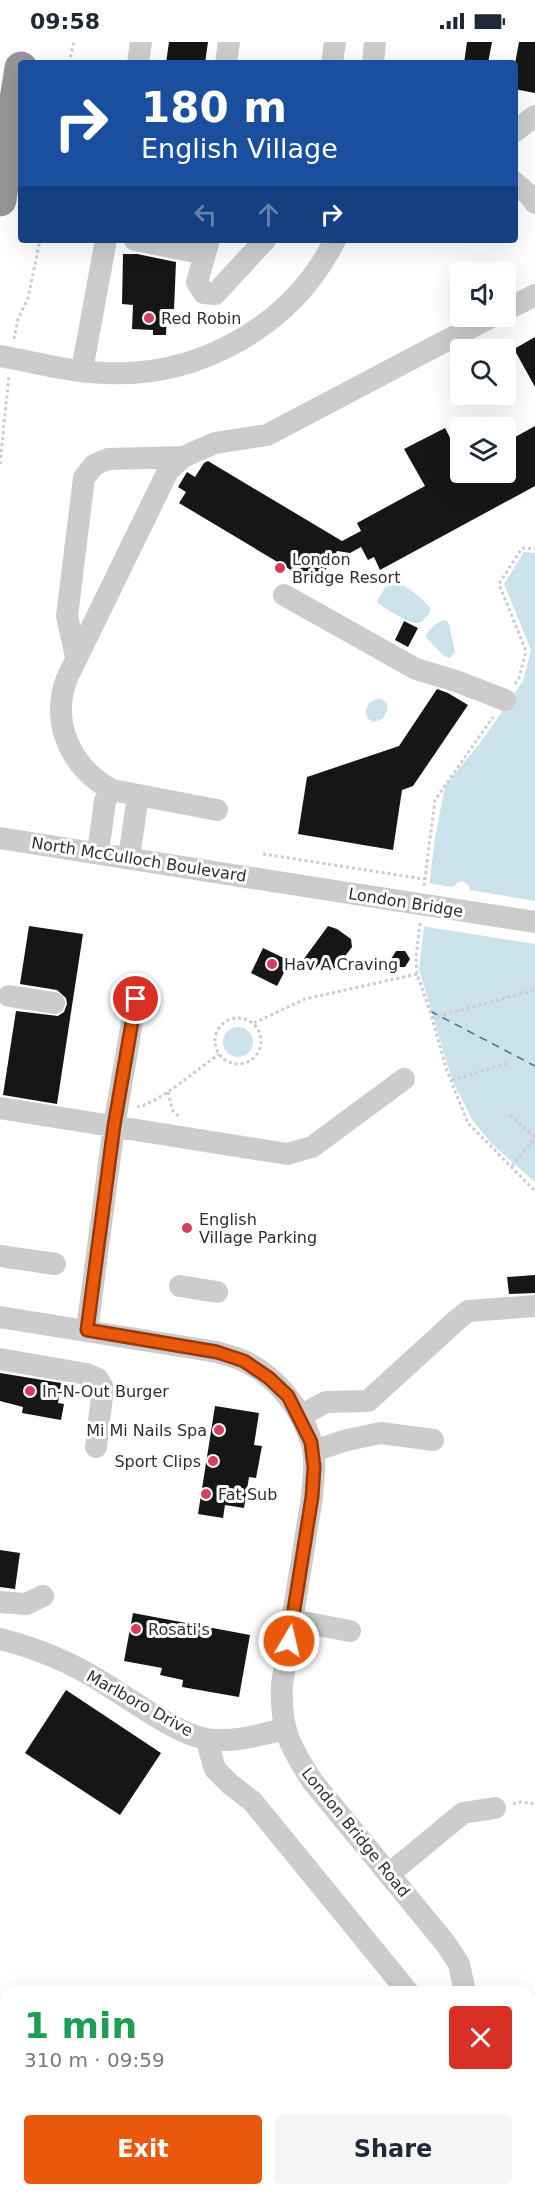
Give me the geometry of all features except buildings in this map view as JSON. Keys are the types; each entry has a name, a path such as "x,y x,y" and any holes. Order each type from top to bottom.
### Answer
{"highway":[{"path":"22,60 25,42"},
{"path":"0,200 18,87"}],"street":[{"path":"138,60 141,42"},
{"path":"226,60 229,42"},
{"path":"332,60 335,42"},
{"path":"372,60 375,42"},
{"path":"518,129 535,116"},
{"path":"518,186 535,203"},
{"path":"82,370 105,243"},
{"path":"166,243 207,247 197,282 204,293 215,294 262,243"},
{"path":"0,356 82,370 123,374 154,371 186,364 225,348 262,327 294,298 321,265 333,243"},
{"path":"516,305 535,295"},
{"path":"76,657 67,616 84,478 94,465 108,459 183,456 215,443 267,435 472,327"},
{"path":"183,456 168,471 76,657 62,691 61,712 64,732 79,764 87,774 112,790 218,810"},
{"path":"284,595 416,669 456,681 505,700"},
{"path":"98,852 105,801 112,790"},
{"path":"129,857 138,796"},
{"name":"North McCulloch Boulevard","path":"0,838 278,882"},
{"name":"London Bridge","path":"278,882 535,922"},
{"path":"9,996 54,1003"},
{"path":"87,1330 116,1116 136,999"},
{"path":"0,1108 116,1116 287,1154 312,1147 404,1079"},
{"path":"0,1256 55,1264"},
{"path":"180,1286 217,1292"},
{"path":"300,1416 326,1402 368,1401 468,1311 534,1312"},
{"name":"London Bridge Road","path":"0,1317 217,1352 244,1361 269,1378 288,1396 311,1442 314,1467 312,1497 282,1684 281,1707 284,1729 296,1755 313,1782 446,1944 459,1964 464,1986"},
{"path":"0,1359 86,1374 98,1379 103,1388 96,1447"},
{"path":"313,1451 347,1440 381,1433 433,1440"},
{"path":"0,1602 26,1604 43,1596"},
{"path":"292,1620 350,1631"},
{"name":"Marlboro Drive","path":"0,1639 30,1647 73,1666 168,1723 206,1739 250,1737 284,1729"},
{"path":"206,1739 215,1769 252,1801 403,1986"},
{"path":"389,1874 463,1813 495,1808"}],"path":[{"path":"70,60 74,42"},
{"path":"424,891 435,801 519,678 526,651 499,584 522,548 535,549"},
{"path":"263,854 425,879"},
{"path":"421,913 416,958 417,974 447,1071 468,1123 535,1191"},
{"path":"254,1023 305,999 417,974"},
{"path":"432,1018 535,990"},
{"path":"236,1017 254,1023 261,1036 261,1044 252,1059 243,1064 235,1064 225,1060 219,1054 215,1036 225,1021 236,1017"},
{"path":"116,1116 130,1108 146,1105 168,1092 219,1054"},
{"path":"452,1080 509,1063"},
{"path":"510,1115 535,1137 512,1166"}],"water":[{"path":"524,552 535,553 535,1182 492,1144 473,1121 452,1080 419,969 435,838 445,786 483,739 523,681 531,650 504,584"},
{"path":"400,583 413,591 431,609 418,623 403,619 377,602 385,587"},
{"path":"446,620 449,624 455,652 450,658 444,656 426,637 433,626"},
{"path":"379,698 387,703 387,710 383,719 373,722 367,718 366,710 369,703"},
{"path":"238,1027 249,1031 253,1042 249,1053 238,1057 227,1053 223,1042 227,1031"}],"pier":[{"path":"463,881 470,890 535,901 535,944 421,926 426,883 453,887"}],"ferry route":[{"path":"430,1011 535,1066"}],"place":[{"name":"Red Robin","path":"149,318"},
{"name":"London Bridge Resort","path":"280,568"},
{"name":"Hav A Craving","path":"272,964"},
{"name":"English Village Parking","path":"187,1228"},
{"name":"In-N-Out Burger","path":"30,1391"},
{"name":"Mi Mi Nails Spa","path":"219,1430"},
{"name":"Sport Clips","path":"213,1461"},
{"name":"Fat Sub","path":"206,1494"},
{"name":"Rosati's","path":"136,1629"}],"route":[{"path":"136,999 114,1126 87,1330 217,1352 244,1361 269,1378 288,1396 311,1442 314,1467 312,1497 289,1641"}]}
